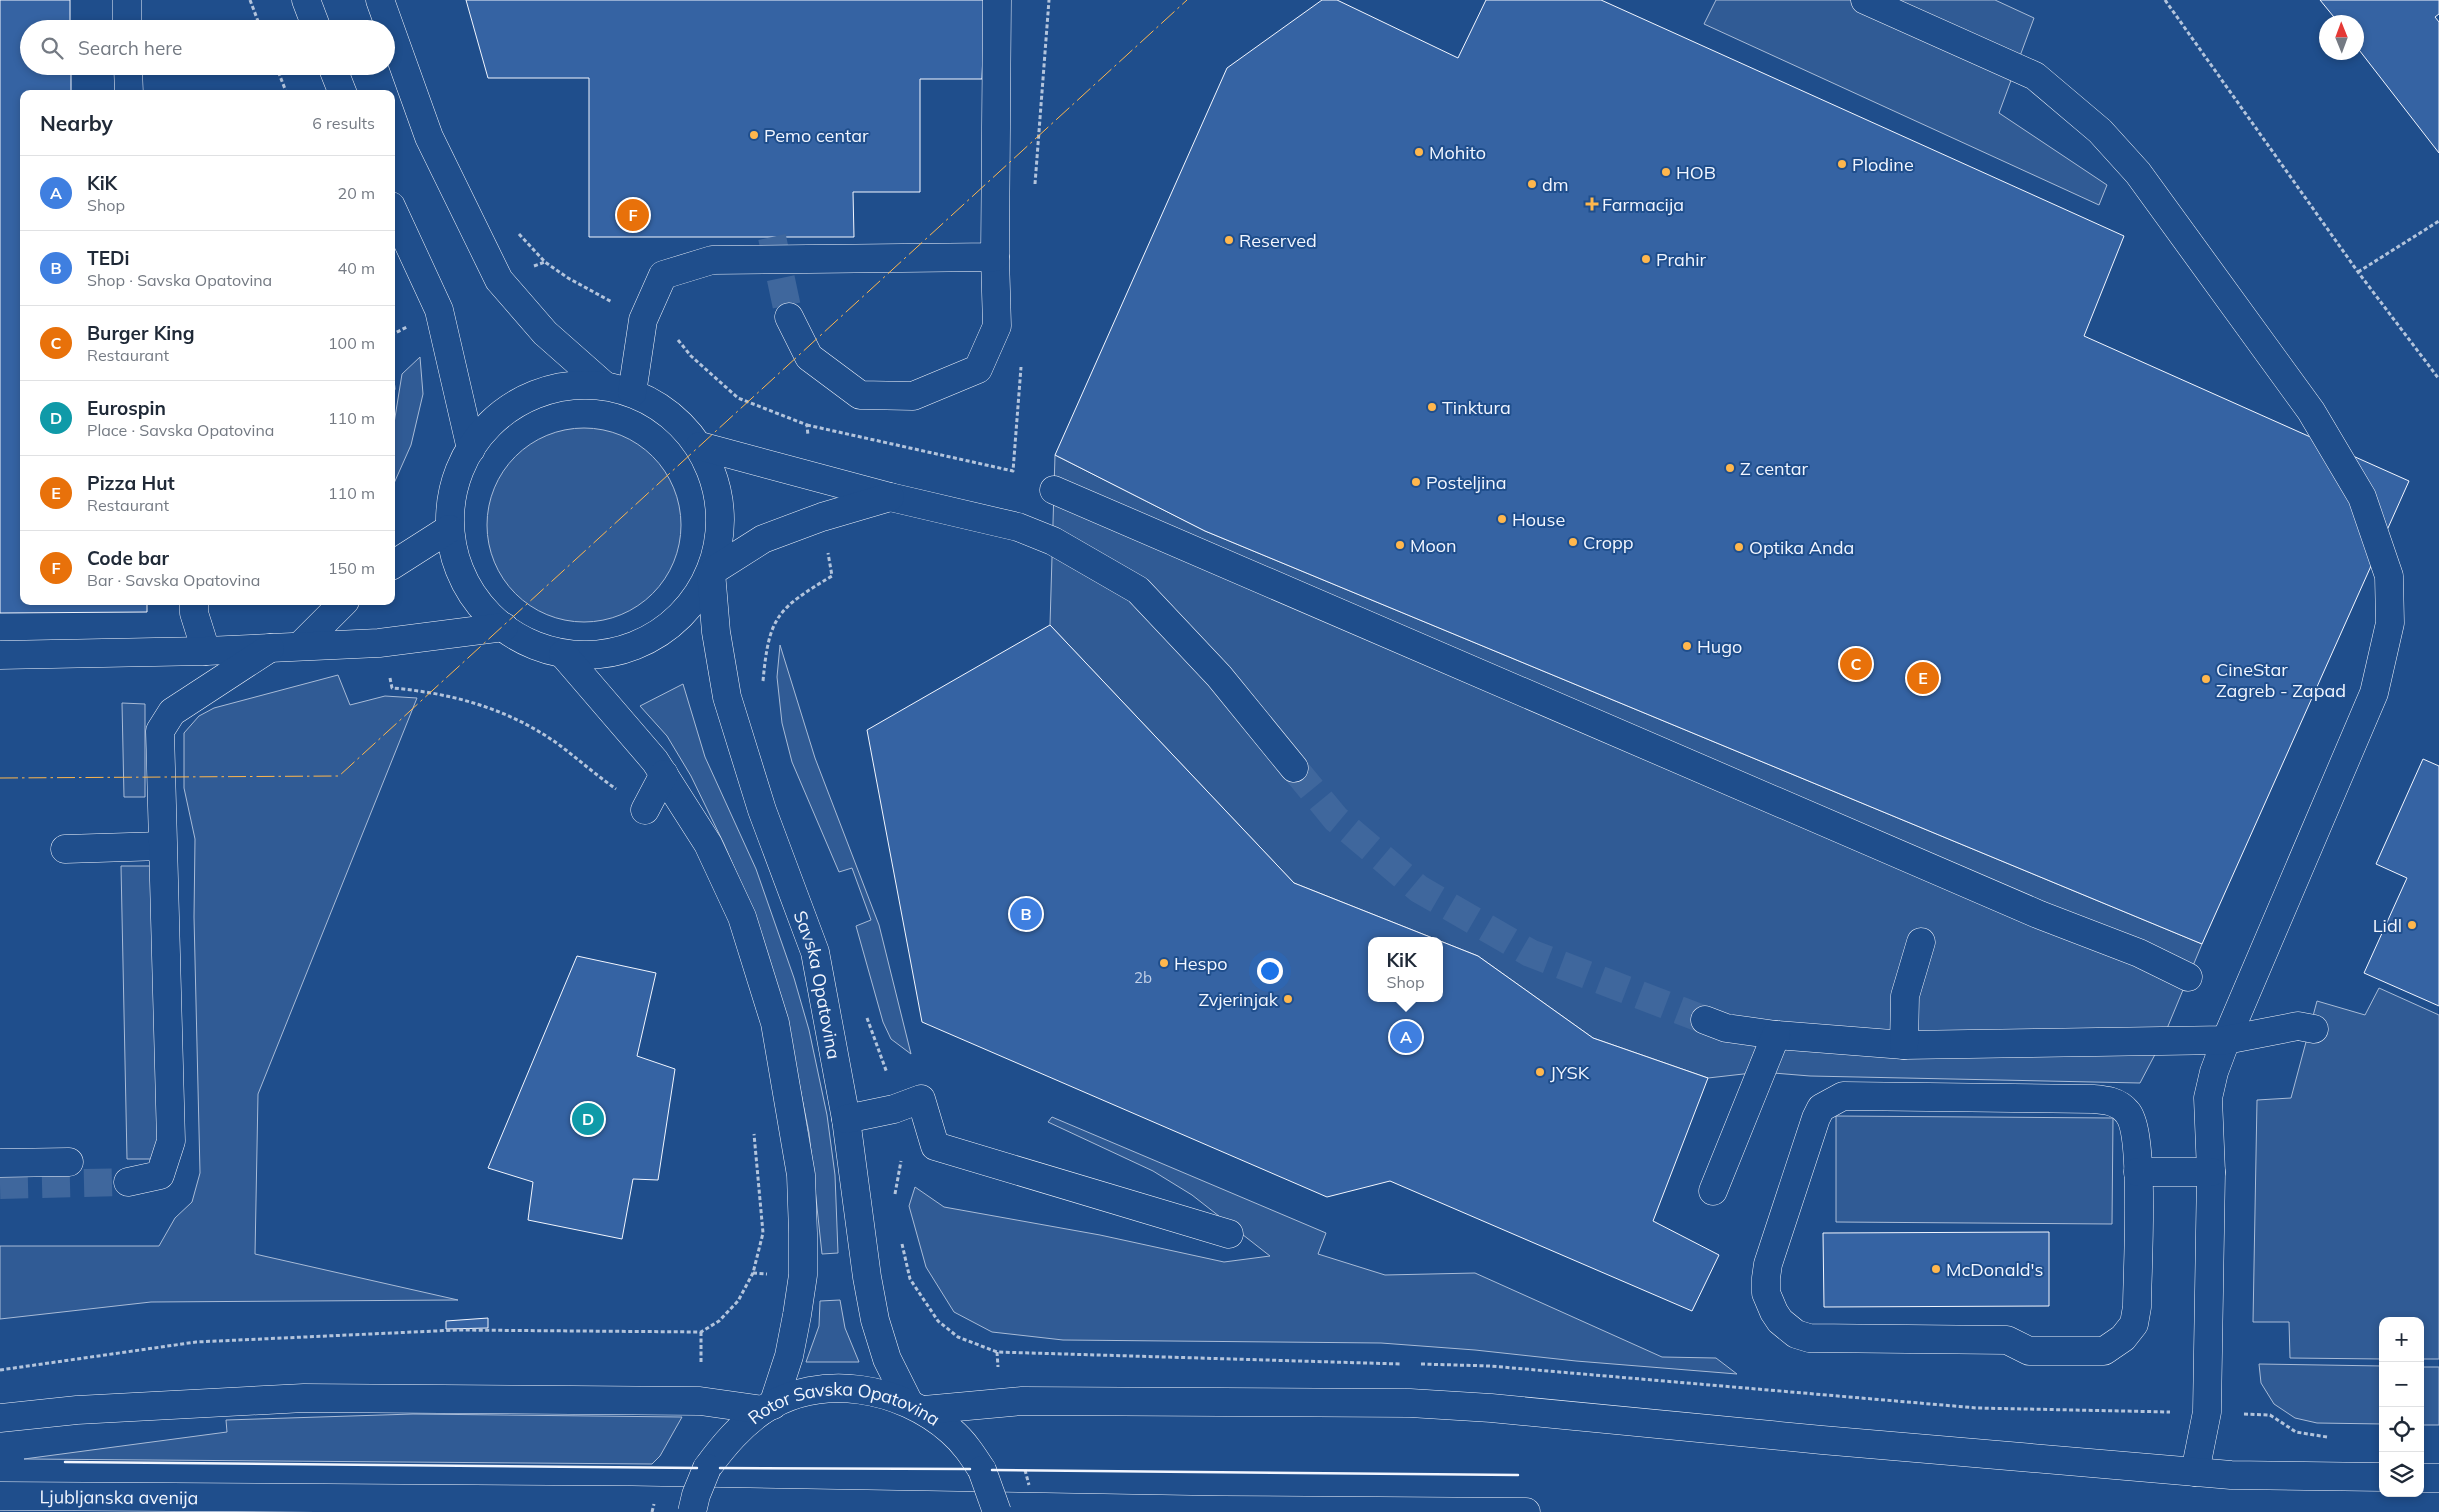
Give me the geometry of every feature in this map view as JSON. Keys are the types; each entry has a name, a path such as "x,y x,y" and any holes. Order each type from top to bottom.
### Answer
{"street":[{"path":"127,0 128,20"},
{"path":"306,0 314,20"},
{"path":"380,0 387,20"},
{"path":"789,317 809,356 860,396 913,396 978,368 997,326 995,257 997,0"},
{"path":"1865,0 2035,76 2100,131 2138,173 2311,411 2362,496 2389,576 2390,623 2374,693 2226,1040 2214,1072 2208,1098 2211,1172 2207,1412 2195,1472"},
{"path":"395,42 429,137 499,280 545,333 605,386"},
{"path":"128,75 129,90"},
{"path":"336,75 341,90"},
{"path":"395,215 439,310 471,449"},
{"path":"632,393 643,320 663,275 712,260 995,257"},
{"path":"562,386 605,386 632,393 670,414 700,446 717,486 721,530 711,572 688,610 653,639 609,654 564,654 520,640 484,612 460,573 449,529 452,492 464,457 493,420 521,401 562,386"},
{"path":"700,446 890,497 1018,527 1053,541 1138,590 1219,676 1294,768"},
{"path":"1054,490 2021,907 2139,953 2188,977"},
{"path":"711,572 763,539 822,517 890,497"},
{"path":"395,563 449,529"},
{"name":"Savska Opatovina","path":"711,572 716,632 727,697 762,810 815,952 846,1119 867,1277 875,1320 887,1359 916,1406"},
{"path":"194,605 194,613 206,651"},
{"path":"301,645 341,605"},
{"path":"0,655 206,651 301,645 379,643 504,627"},
{"path":"128,1182 160,1175 171,1141 160,731 172,712 270,648"},
{"path":"0,1418 77,1410 304,1398 700,1401 768,1408 789,1356 803,1275 801,1175 775,1023 742,917 708,844 655,761 564,654"},
{"path":"645,810 664,774"},
{"path":"64,849 162,846"},
{"path":"1904,1045 1905,996 1921,942"},
{"path":"1705,1020 1726,1028 1776,1035 1904,1045 2226,1040 2298,1026 2314,1028"},
{"path":"1713,1191 1776,1035"},
{"path":"1843,1096 2112,1101 2128,1113 2135,1130 2138,1172 2136,1307 2134,1324 2123,1338 2104,1351 2029,1351 2007,1340 1809,1338 1796,1334 1780,1321 1766,1293 1768,1264 1816,1118 1821,1108 1843,1096"},
{"path":"846,1119 894,1109 921,1099 935,1146 1229,1234"},
{"path":"0,1163 68,1162"},
{"path":"2138,1172 2211,1172"},
{"name":"Rotor Savska Opatovina","path":"692,1512 696,1496 708,1468 732,1435 768,1408 796,1396 824,1389 850,1388 879,1392 916,1406 952,1431 982,1470 997,1512"},
{"path":"916,1406 1022,1401 1410,1403 1491,1408 2231,1475 2379,1477"},
{"path":"2424,1478 2439,1478"},
{"name":"Ljubljanska avenija","path":"0,1496 632,1500 1200,1510 1526,1512"}],"path":[{"path":"250,0 258,20"},
{"path":"2165,0 2358,272 2439,379"},
{"path":"280,75 285,90"},
{"path":"2358,272 2439,221"},
{"path":"514,226 545,262 568,278 606,299"},
{"path":"677,339 690,356 738,398 807,425 808,441"},
{"path":"762,689 770,633 782,610 798,596 832,576 829,560"},
{"path":"389,674 392,688 427,691 473,702 509,716 556,744 645,810"},
{"path":"866,1014 889,1080"},
{"path":"0,1370 196,1342 457,1330 701,1332 719,1321 738,1301 753,1273 762,1233 754,1131"},
{"path":"895,1201 897,1175 901,1160"},
{"path":"900,1234 910,1279 938,1321 958,1337 997,1352 1401,1364"},
{"path":"701,1332 702,1344"},
{"path":"997,1352 998,1366"},
{"path":"1411,1364 1490,1366 1977,1408 2140,1411"},
{"path":"2256,1414 2270,1415 2296,1432 2335,1439"}],"shaded area":[{"path":"1716,0 1995,0 2034,18 1999,113 2107,185 2099,205 1704,24"},
{"path":"420,357 423,394 411,445 395,481 395,417 402,374"},
{"path":"594,428 603,429 630,439 653,456 665,471 674,488 680,506 680,544 674,562 665,579 653,594 638,606 621,615 603,621 574,622 565,621 538,611 522,600 509,587 498,571 488,544 487,515 488,506 498,479 509,463 522,450 538,439 565,429"},
{"path":"1055,455 1205,531 2202,944 2161,1043 2140,1083 1810,1076 1761,1072 1708,1078 1593,1038 1478,956 1443,942 1443,937 1430,937 1294,883 1050,625"},
{"path":"780,645 815,758 879,925 911,1054 891,1039 883,1022 856,926 871,920 852,868 839,872 792,762 782,723 777,677"},
{"path":"338,675 350,705 385,696 417,698 258,1094 255,1254 458,1300 151,1302 0,1319 0,1246 159,1246 175,1218 192,1202 200,1173 194,917 195,839 184,788 184,733 199,716 214,708"},
{"path":"683,684 705,757 756,869 794,978 809,1030 827,1115 835,1175 838,1253 822,1254 809,1133 795,1063 752,909 724,844 691,776 667,736 640,706"},
{"path":"122,703 145,704 145,797 124,797"},
{"path":"121,866 155,866 161,1159 127,1159"},
{"path":"2379,988 2439,1015 2439,1359 2424,1359 2424,1317 2379,1317 2379,1359 2290,1358 2289,1322 2253,1322 2257,1100 2291,1098 2317,1001 2365,1015"},
{"path":"1836,1116 2113,1118 2112,1224 1836,1222"},
{"path":"1052,1117 1326,1233 1318,1254 1385,1275 1475,1273 1662,1357 1716,1358 1737,1374 1381,1343 1063,1340 992,1332 954,1312 926,1267 909,1206 915,1187 944,1207 1100,1235 1224,1262 1270,1256 1192,1195 1153,1171 1048,1122"},
{"path":"840,1300 845,1328 859,1362 806,1362 819,1326 820,1301"},
{"path":"2259,1364 2379,1366 2379,1424 2317,1423 2295,1418 2274,1404 2261,1383"},
{"path":"2424,1367 2439,1367 2439,1425 2424,1425"},
{"path":"413,1414 682,1417 660,1456 652,1464 24,1459 227,1432 226,1420"}],"building":[{"path":"0,0 70,0 70,20 20,20 20,75 71,75 71,90 20,90 20,605 147,605 147,612 0,613"},
{"name":"Pemo centar","path":"466,0 985,0 982,79 920,79 920,192 853,192 854,237 589,237 589,78 488,78"},
{"name":"Z centar","path":"1322,0 1337,0 1458,58 1486,0 1601,0 2124,236 2084,336 2409,481 2202,944 1205,531 1055,455 1227,68"},
{"path":"2320,0 2439,0 2439,14 2435,17 2439,22 2439,153 2364,56 2364,15 2332,15"},
{"path":"1050,625 1294,883 1430,937 1368,937 1368,1002 1443,1002 1443,942 1478,956 1593,1038 1708,1078 1653,1221 1719,1255 1692,1311 1390,1181 1327,1197 922,1022 867,730"},
{"name":"Lidl","path":"2423,759 2439,766 2439,1006 2364,973 2407,878 2376,864"},
{"path":"577,956 656,973 637,1056 675,1069 658,1180 633,1179 622,1239 528,1220 533,1182 488,1168"},
{"name":"McDonald's","path":"2049,1232 2049,1306 1824,1307 1823,1233"},
{"path":"488,1318 488,1328 446,1329 446,1321"}],"tunnel":[{"path":"772,237 789,317"},
{"path":"1294,768 1336,819 1419,889 1530,953 1705,1020"},
{"path":"0,1185 128,1182"}],"wall":[{"path":"65,1462 697,1468"},
{"path":"720,1468 970,1469"},
{"path":"992,1470 1518,1475"}],"power":[{"path":"0,778 339,776 1187,0"}],"place":[{"name":"Pemo centar","path":"754,135"},
{"name":"Mohito","path":"1419,152"},
{"name":"Plodine","path":"1842,164"},
{"name":"HOB","path":"1666,172"},
{"name":"dm","path":"1532,184"},
{"name":"Farmacija","path":"1592,204"},
{"name":"Code bar","path":"633,215"},
{"name":"Reserved","path":"1229,240"},
{"name":"Prahir","path":"1646,259"},
{"name":"Tinktura","path":"1432,407"},
{"name":"Z centar","path":"1730,468"},
{"name":"Posteljina","path":"1416,482"},
{"name":"House","path":"1502,519"},
{"name":"Cropp","path":"1573,542"},
{"name":"Moon","path":"1400,545"},
{"name":"Optika Anda","path":"1739,547"},
{"name":"Hugo","path":"1687,646"},
{"name":"Burger King","path":"1856,664"},
{"name":"Pizza Hut","path":"1923,678"},
{"name":"CineStar Zagreb - Zapad","path":"2206,679"},
{"name":"TEDi","path":"1026,914"},
{"name":"Lidl","path":"2412,925"},
{"name":"Hespo","path":"1164,963"},
{"name":"Zvjerinjak","path":"1288,999"},
{"name":"KiK","path":"1406,1037"},
{"name":"JYSK","path":"1540,1072"},
{"name":"Eurospin","path":"588,1119"},
{"name":"McDonald's","path":"1936,1269"}]}
